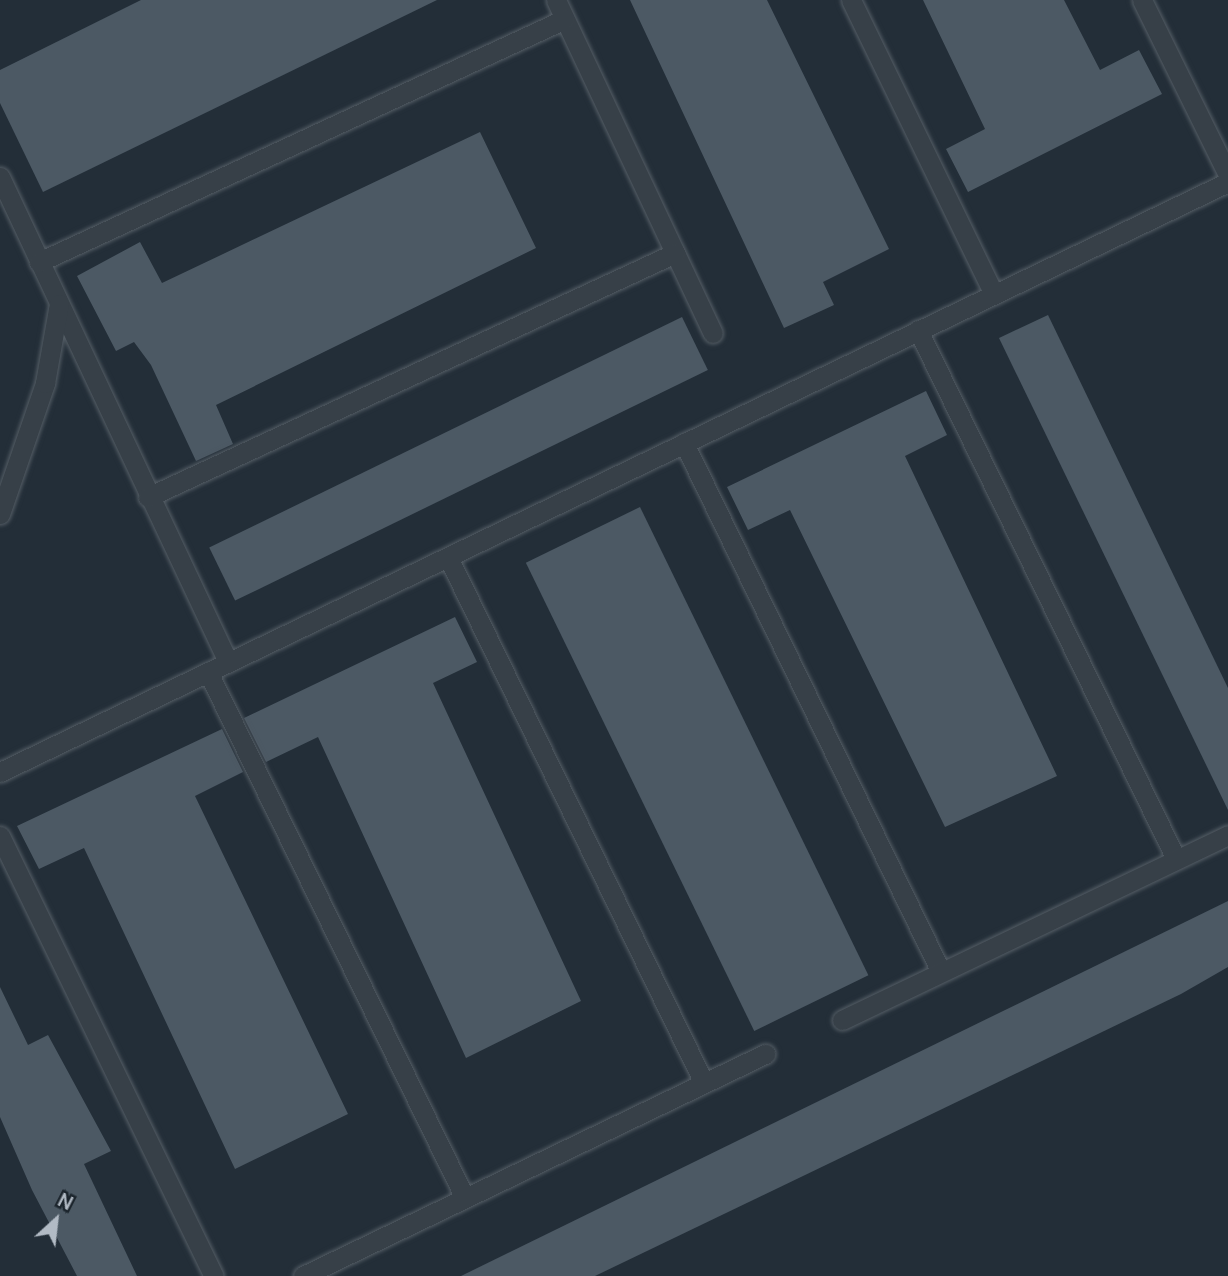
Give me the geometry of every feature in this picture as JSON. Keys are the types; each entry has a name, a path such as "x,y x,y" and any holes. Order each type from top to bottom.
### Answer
{"lane":[{"path":"556,0 713,333"},
{"path":"851,0 995,294"},
{"path":"1142,0 1228,176"},
{"path":"39,262 565,19"},
{"path":"0,177 148,497 228,662"},
{"path":"0,772 1228,182"},
{"path":"148,497 675,253"},
{"path":"0,514 45,383 59,304"},
{"path":"918,330 1176,859"},
{"path":"684,443 941,972"},
{"path":"448,557 704,1083"},
{"path":"208,672 465,1198"},
{"path":"842,1020 1228,835"},
{"path":"0,836 214,1276"},
{"path":"303,1276 765,1054"}],"building":[{"path":"141,0 437,0 43,192 0,103 0,70"},
{"path":"630,0 767,0 889,249 823,282 834,305 784,328"},
{"path":"923,0 1064,0 1100,70 1139,50 1162,94 968,192 946,149 985,129"},
{"path":"480,132 536,248 216,405 233,444 196,461 151,365 134,342 116,351 77,276 140,242 162,283"},
{"path":"1048,315 1228,688 1228,810 999,338"},
{"path":"682,317 708,370 235,601 209,548"},
{"path":"926,391 947,435 905,456 1057,776 945,827 790,510 748,530 727,487"},
{"path":"640,507 868,975 754,1031 526,563"},
{"path":"455,617 477,662 433,683 581,1001 466,1058 318,737 266,762 244,718"},
{"path":"222,729 243,772 195,796 348,1114 235,1169 84,848 39,869 17,826"},
{"path":"1228,901 1228,967 1181,994 595,1276 461,1276"},
{"path":"0,987 28,1045 48,1035 111,1151 84,1164 137,1276 77,1276 32,1190 0,1117"}]}
